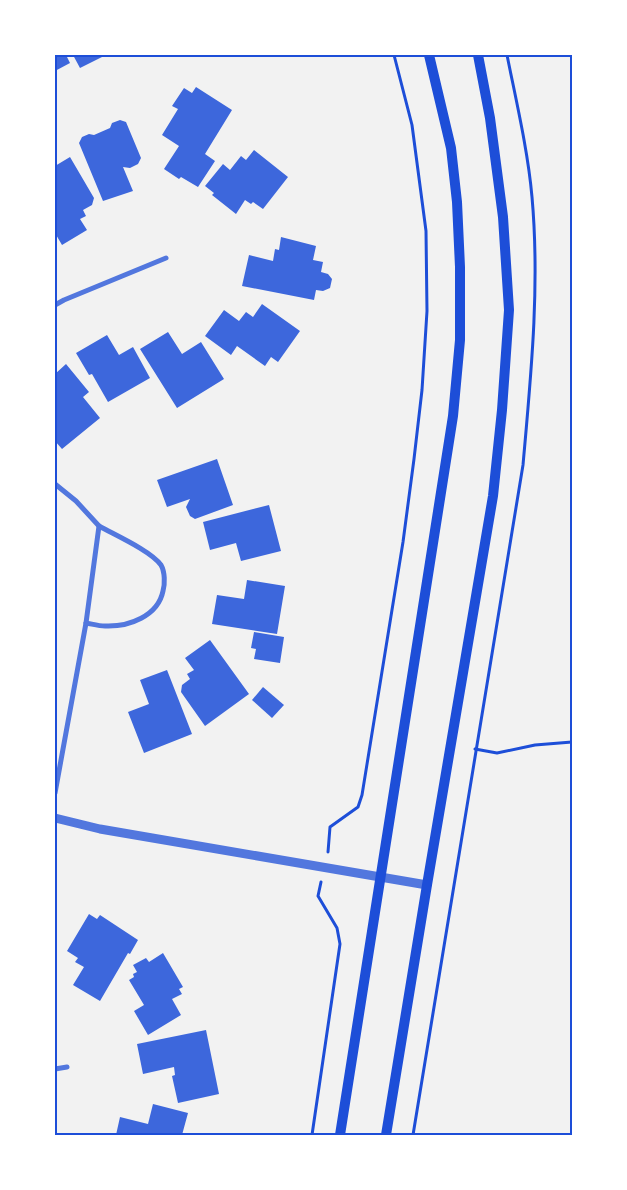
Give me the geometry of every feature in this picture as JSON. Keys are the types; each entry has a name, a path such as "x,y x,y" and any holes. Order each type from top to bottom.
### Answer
{"main road":[{"path":"340,1135 453,416 460,340 460,267 452,157 429,55"},
{"path":"386,1135 426,884 493,496 502,410 509,310 503,217 490,118 478,55"}],"street":[{"path":"55,305 166,258"},
{"path":"55,484 76,501 99,526 148,554 161,566 165,583 161,601 146,617 127,623 106,626 86,623"},
{"path":"55,793 86,623 99,526"},
{"path":"55,818 100,829 426,884"},
{"path":"55,1069 67,1067"}],"path":[{"path":"325,867 330,827 358,807 362,795 403,542 422,390 427,311 426,231 412,125 394,55"},
{"path":"413,1135 475,749 497,753 534,745 572,742"},
{"path":"312,1135 340,944 337,928 318,896"}],"building":[{"path":"55,55 66,55 70,63 55,71"},
{"path":"73,55 106,55 80,68"},
{"path":"196,87 232,110 205,154 215,161 198,187 181,177 179,179 164,169 179,146 162,135 178,109 172,106 184,88 192,93"},
{"path":"120,120 126,122 141,158 138,164 130,168 123,167 133,191 103,201 79,143 82,137 89,134 94,135 110,128 112,123"},
{"path":"254,150 288,177 263,209 253,202 251,204 245,200 236,214 212,195 214,193 205,186 223,164 230,170 241,156 246,160"},
{"path":"70,157 94,198 92,205 83,210 86,216 80,219 87,230 62,245 55,233 55,166"},
{"path":"281,237 316,246 313,260 323,262 321,272 328,274 332,279 330,288 323,291 316,290 314,300 242,286 249,255 273,261 275,249 279,250"},
{"path":"262,304 300,331 278,362 271,357 265,366 237,346 231,355 205,336 224,310 239,321 246,312 253,317"},
{"path":"168,332 182,354 201,342 224,379 177,408 140,349"},
{"path":"107,335 119,355 133,347 150,378 108,402 92,374 89,375 76,353"},
{"path":"66,364 89,392 83,397 100,418 62,449 55,441 55,374"},
{"path":"217,459 233,505 195,519 190,516 186,507 190,499 167,507 157,480"},
{"path":"269,505 281,551 241,561 236,543 210,550 203,522"},
{"path":"247,580 285,586 277,634 212,624 217,595 244,599"},
{"path":"254,632 284,637 280,663 254,659 256,649 251,648"},
{"path":"210,640 249,694 205,726 181,692 182,685 190,679 187,674 194,670 185,658"},
{"path":"167,670 192,734 144,753 128,712 149,704 140,680"},
{"path":"263,687 284,705 272,718 252,700"},
{"path":"89,914 97,919 100,915 138,940 130,954 128,953 100,1001 73,985 84,967 75,962 78,958 67,951"},
{"path":"163,953 183,987 179,989 182,994 172,999 181,1015 148,1035 134,1011 144,1005 129,980 137,972 133,965 146,958 149,962"},
{"path":"206,1030 219,1094 178,1103 172,1076 175,1075 174,1067 143,1074 137,1044"},
{"path":"153,1104 188,1113 182,1135 116,1135 120,1117 148,1124"}]}
